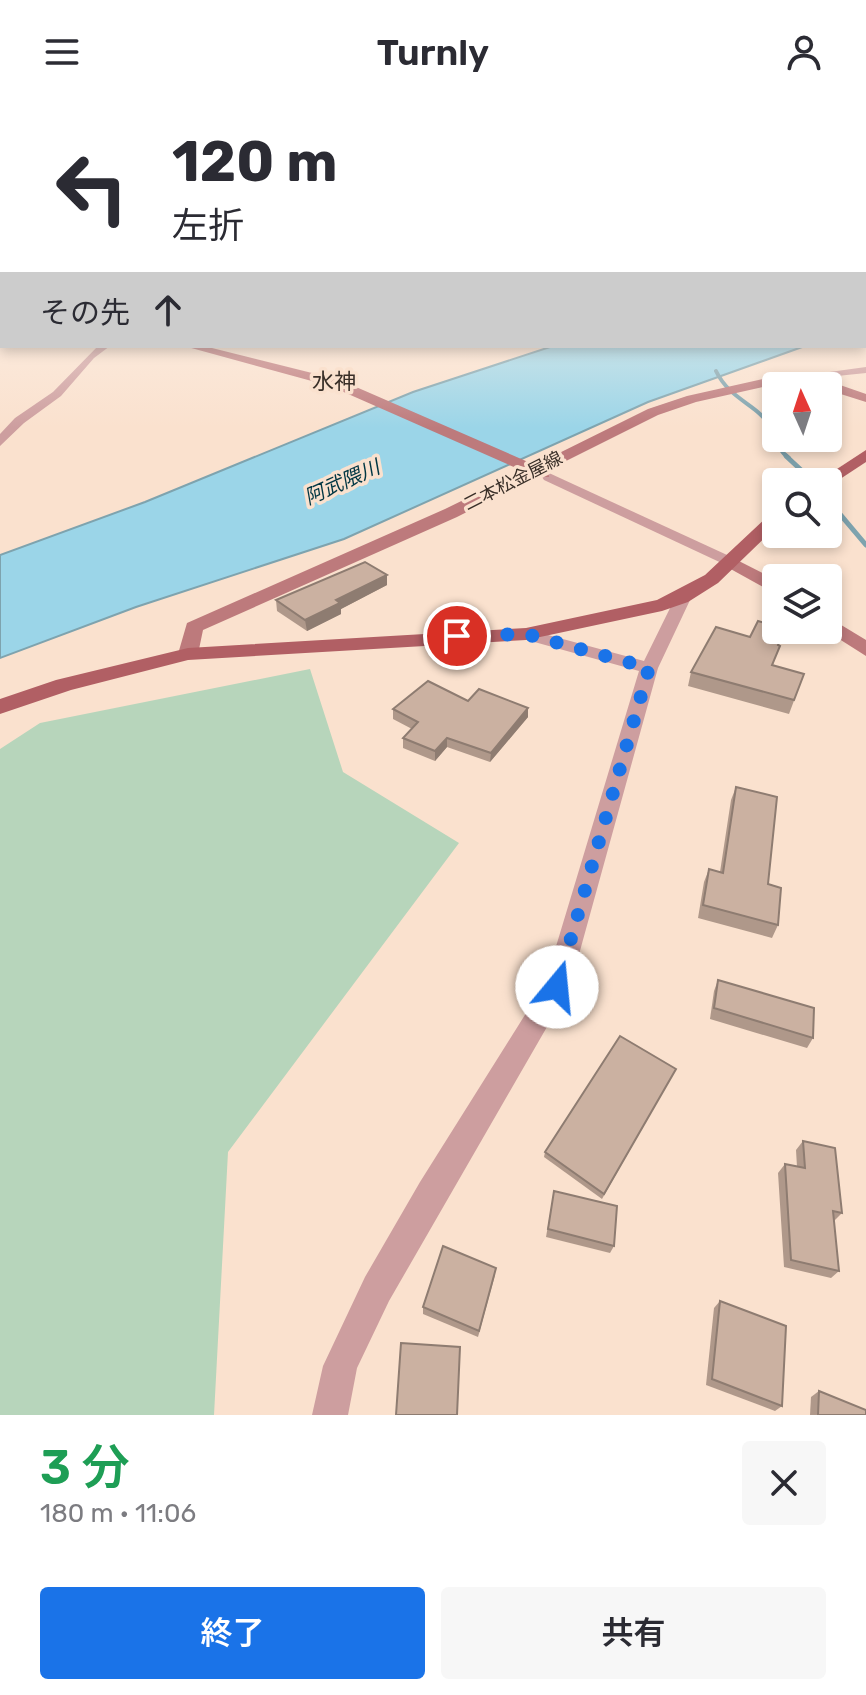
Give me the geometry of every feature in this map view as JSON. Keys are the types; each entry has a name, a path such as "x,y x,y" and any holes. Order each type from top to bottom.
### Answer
{"main road":[{"path":"842,471 866,455"},
{"path":"0,707 90,677 188,654 526,634 683,598 733,563 762,533"}],"street":[{"path":"0,442 21,416 56,395 92,353 101,348"},
{"path":"199,348 280,367 346,388 549,477 733,563 762,580"},
{"path":"842,372 866,370"},
{"name":"二本松金屋線","path":"188,654 194,627 451,513 653,412 722,392 762,385"},
{"name":"二本松金屋線","path":"842,391 866,398"},
{"path":"330,1415 340,1366 377,1289 431,1193 557,987 649,668 683,598"},
{"path":"842,633 866,650"},
{"path":"526,634 649,668"}],"green space":[{"path":"310,669 343,772 459,843 228,1152 214,1415 0,1415 0,749 40,723"}],"water":[{"name":"阿武隈川","path":"547,348 799,348 648,402 344,539 136,607 0,658 0,555 145,502 413,392"}],"building":[{"path":"365,562 387,575 336,600 340,603 305,620 276,600"},
{"path":"758,621 762,622 762,644 780,646 772,665 804,674 794,700 691,672 716,627 750,637"},
{"path":"428,681 468,701 479,689 528,708 491,753 447,738 435,751 403,738 418,722 393,709"},
{"path":"736,787 777,797 768,884 781,888 778,925 703,905 709,869 723,873"},
{"path":"718,980 814,1008 813,1038 714,1008"},
{"path":"620,1036 676,1069 604,1194 545,1152"},
{"path":"803,1141 835,1148 842,1213 833,1211 839,1271 791,1260 785,1164 805,1168"},
{"path":"554,1191 617,1206 614,1246 548,1229"},
{"path":"443,1246 496,1268 479,1331 423,1307"},
{"path":"720,1301 786,1326 782,1406 712,1379"},
{"path":"401,1343 460,1347 457,1415 396,1415"},
{"path":"819,1391 866,1410 866,1415 818,1415"}],"waterway":[{"path":"716,371 729,389 765,419 779,447 789,458"},
{"path":"786,456 799,468"},
{"path":"842,517 866,545"}],"district":[{"name":"水神","path":"334,381"}],"route":[{"path":"457,636 526,634 649,668 557,987"}]}
